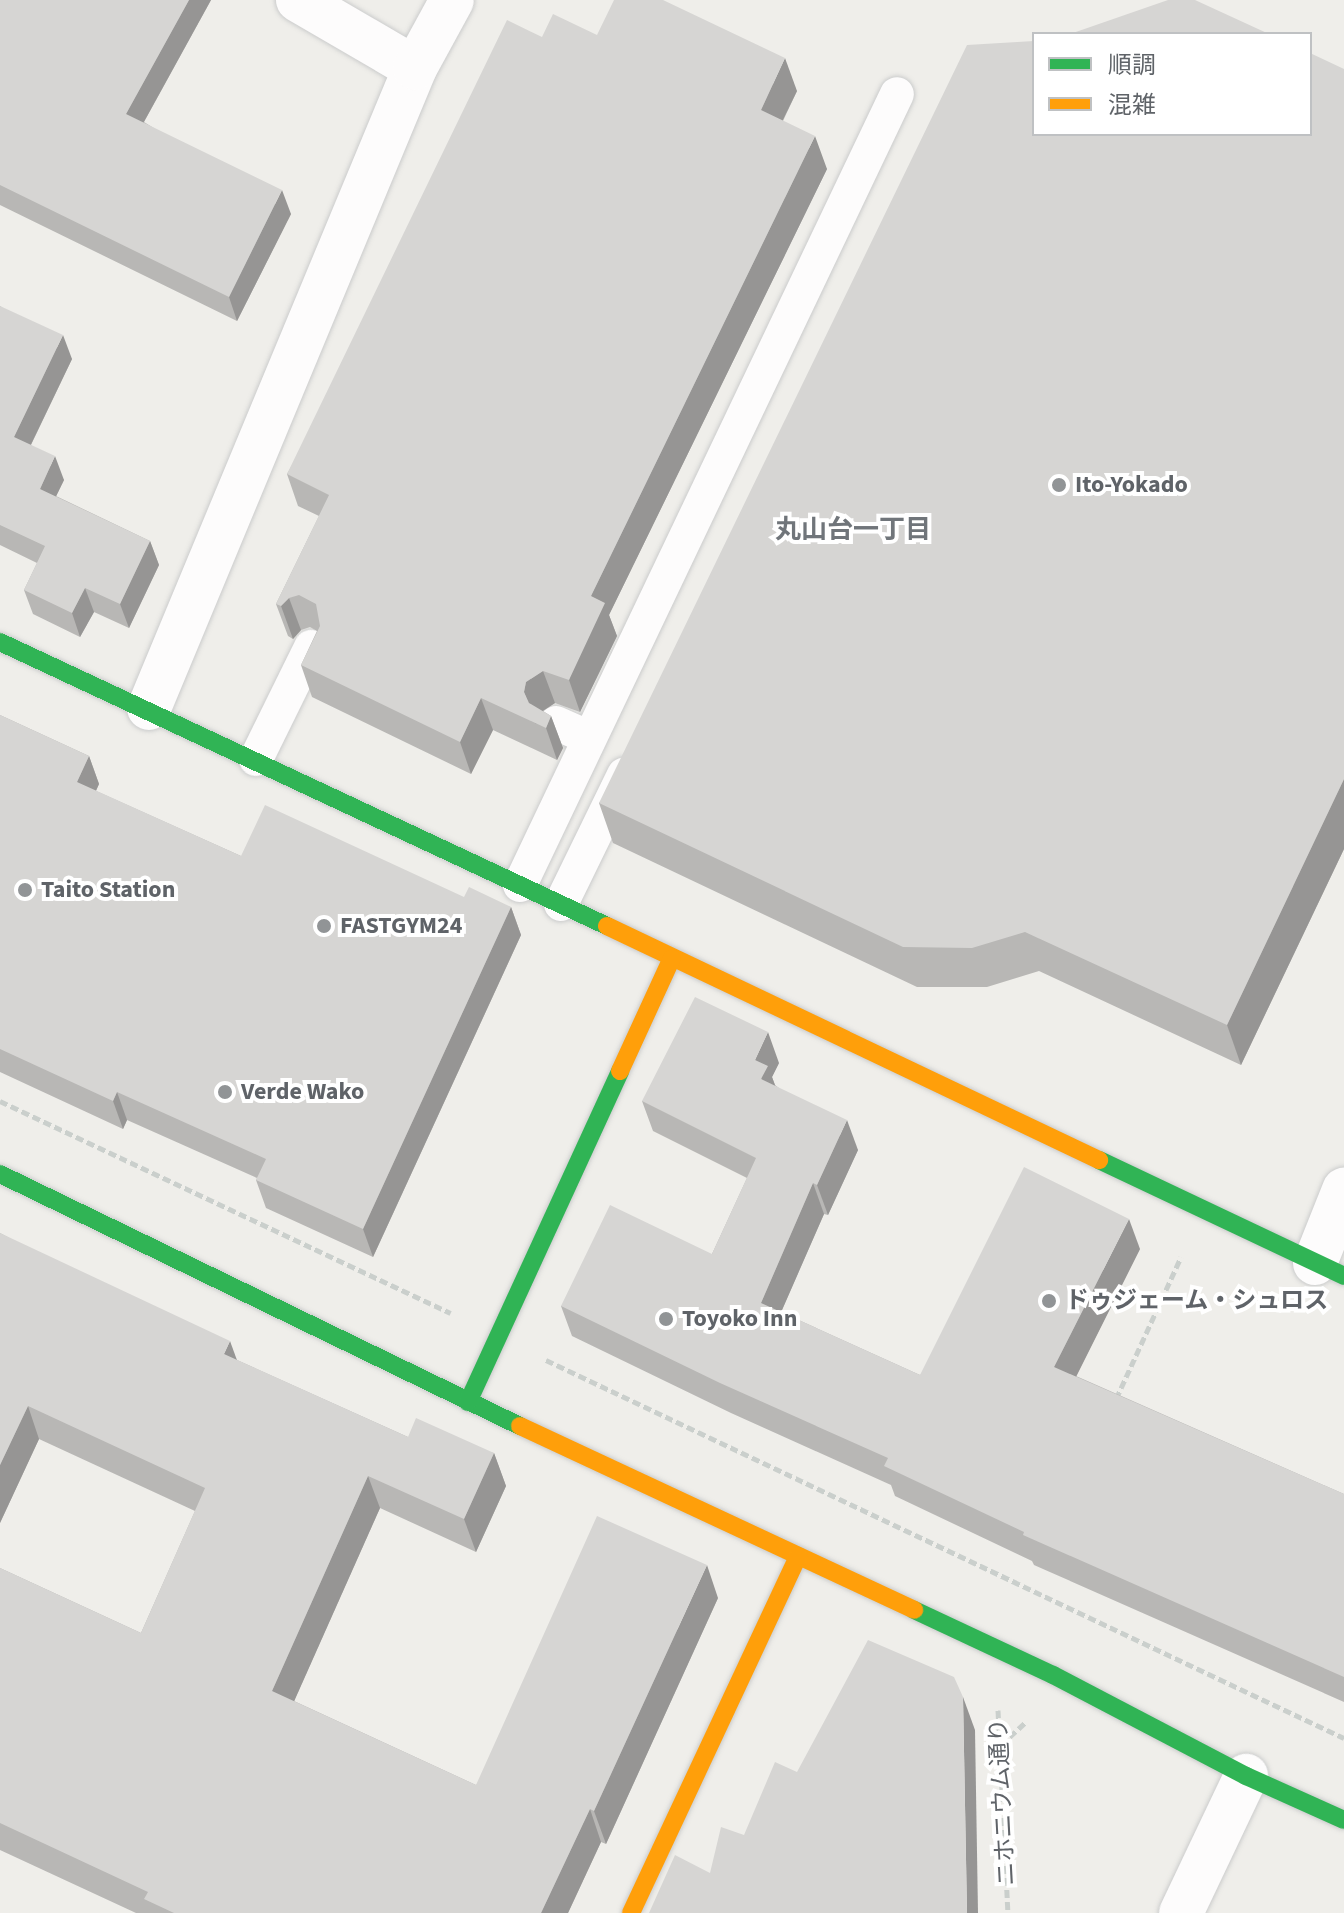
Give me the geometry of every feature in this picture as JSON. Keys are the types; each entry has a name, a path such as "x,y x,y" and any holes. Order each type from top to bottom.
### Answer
{"street":[{"path":"298,0 415,68"},
{"path":"149,708 291,358 415,68 452,0"},
{"path":"0,642 149,708 1330,1269 1344,1190"},
{"path":"468,1402 672,958"},
{"path":"0,1174 468,1402 1053,1675 1246,1776 1344,1820"},
{"path":"631,1913 798,1556"},
{"path":"1192,1909 1246,1776"}],"lane":[{"path":"520,885 897,94"},
{"path":"256,759 311,647"},
{"path":"556,723 589,738"},
{"path":"561,904 637,746"}],"path":[{"path":"0,1101 452,1314"},
{"path":"1116,1399 1204,1209"},
{"path":"541,1358 1344,1738"},
{"name":"ニホニウム通り","path":"998,1704 1008,1913"},
{"path":"1000,1745 1036,1713"}],"building":[{"path":"0,0 189,0 126,114 282,190 229,297 0,185"},
{"path":"614,0 663,0 785,58 761,110 815,136 591,596 605,603 569,680 543,671 526,682 524,692 529,703 551,716 546,728 481,698 460,742 301,665 320,626 316,604 299,595 289,598 281,606 276,604 329,495 287,474 507,20 542,37 553,14 597,35"},
{"path":"1168,0 1195,0 1265,32 1076,32"},
{"name":"Ito-Yokado","path":"1032,41 1032,136 1312,136 1312,54 1344,69 1344,779 1227,1025 1025,932 972,948 903,947 599,803 967,45"},
{"path":"0,306 63,335 14,437 55,456 40,489 150,541 120,604 85,588 72,613 24,590 45,546 0,525"},
{"path":"0,715 89,756 77,782 241,856 265,805 464,897 469,887 511,907 363,1229 256,1180 266,1159 117,1092 113,1101 0,1049"},
{"path":"695,997 768,1032 755,1060 768,1066 761,1079 847,1120 817,1185 813,1183 761,1303 920,1375 1024,1167 1129,1219 1054,1367 1344,1494 1344,1677 1023,1535 1024,1532 884,1466 888,1458 720,1383 561,1306 610,1205 712,1254 756,1158 642,1101"},
{"path":"0,1233 230,1341 224,1354 408,1437 416,1418 494,1453 464,1519 368,1476 272,1691 476,1785 597,1516 707,1565 594,1811 590,1809 541,1913 174,1913 144,1899 148,1892 0,1823 0,1568 141,1633 205,1488 28,1406 0,1465"},
{"path":"868,1640 954,1677 963,1697 967,1913 649,1913 675,1855 710,1873 721,1827 744,1835 775,1762 797,1772"}],"traffic: fast":[{"path":"0,642 607,926"},
{"path":"468,1402 620,1071"},
{"path":"1099,1160 1344,1276"},
{"path":"0,1174 520,1426"},
{"path":"914,1610 1053,1675 1246,1776 1344,1820"}],"traffic: slow":[{"path":"607,926 1099,1160"},
{"path":"620,1071 672,958"},
{"path":"520,1426 914,1610"},
{"path":"631,1913 798,1556"}],"place":[{"name":"Ito-Yokado","path":"1059,485"},
{"name":"Taito Station","path":"25,890"},
{"name":"FASTGYM24","path":"324,926"},
{"name":"Verde Wako","path":"225,1092"},
{"name":"ドゥジェーム・シュロス","path":"1049,1301"},
{"name":"Toyoko Inn","path":"666,1319"}],"district":[{"name":"丸山台一丁目","path":"853,530"}]}
